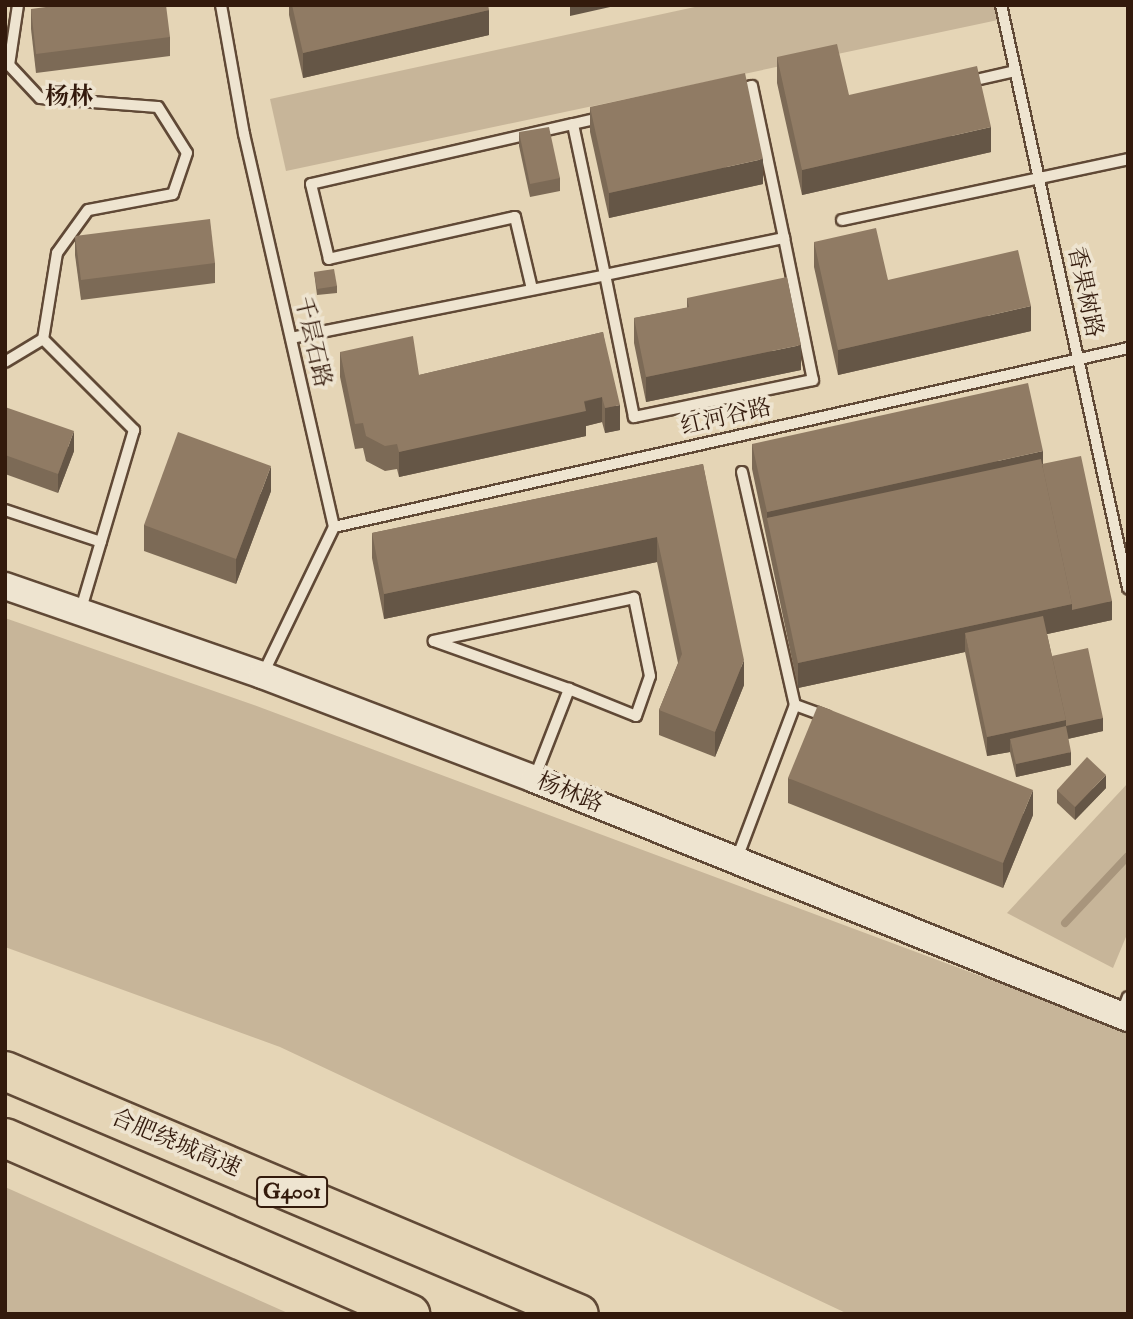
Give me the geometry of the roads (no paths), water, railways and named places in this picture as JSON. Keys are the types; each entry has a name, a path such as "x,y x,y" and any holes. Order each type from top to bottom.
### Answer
{"highway":[{"name":"合肥绕城高速","path":"5,1071 579,1314"},
{"name":"G4001","path":"5,1138 410,1314"}],"street":[{"name":"杨林路","path":"5,586 262,675 1126,1010"}],"lane":[{"path":"5,362 43,339 57,253 88,210 173,194 187,153 158,107 40,98 7,64 18,5"},
{"name":"千层石路","path":"221,5 244,134 334,527"},
{"name":"香果树路","path":"1001,5 1128,588"},
{"path":"953,85 1015,71"},
{"path":"573,124 634,417 813,380 752,86 727,92"},
{"path":"532,289 515,217 328,259 311,184 611,116"},
{"path":"842,220 1128,159"},
{"path":"291,338 784,238"},
{"path":"43,339 134,430 80,612"},
{"name":"红河谷路","path":"334,527 1128,348"},
{"path":"736,861 796,705 742,472"},
{"path":"5,510 101,542"},
{"path":"262,675 334,527"},
{"path":"634,598 650,676 636,716 569,689 434,641 634,598"},
{"path":"534,779 569,689"},
{"path":"796,705 833,719"}],"waterway":[{"path":"1065,923 1128,856"}],"district":[{"name":"杨林","path":"69,97"}]}
